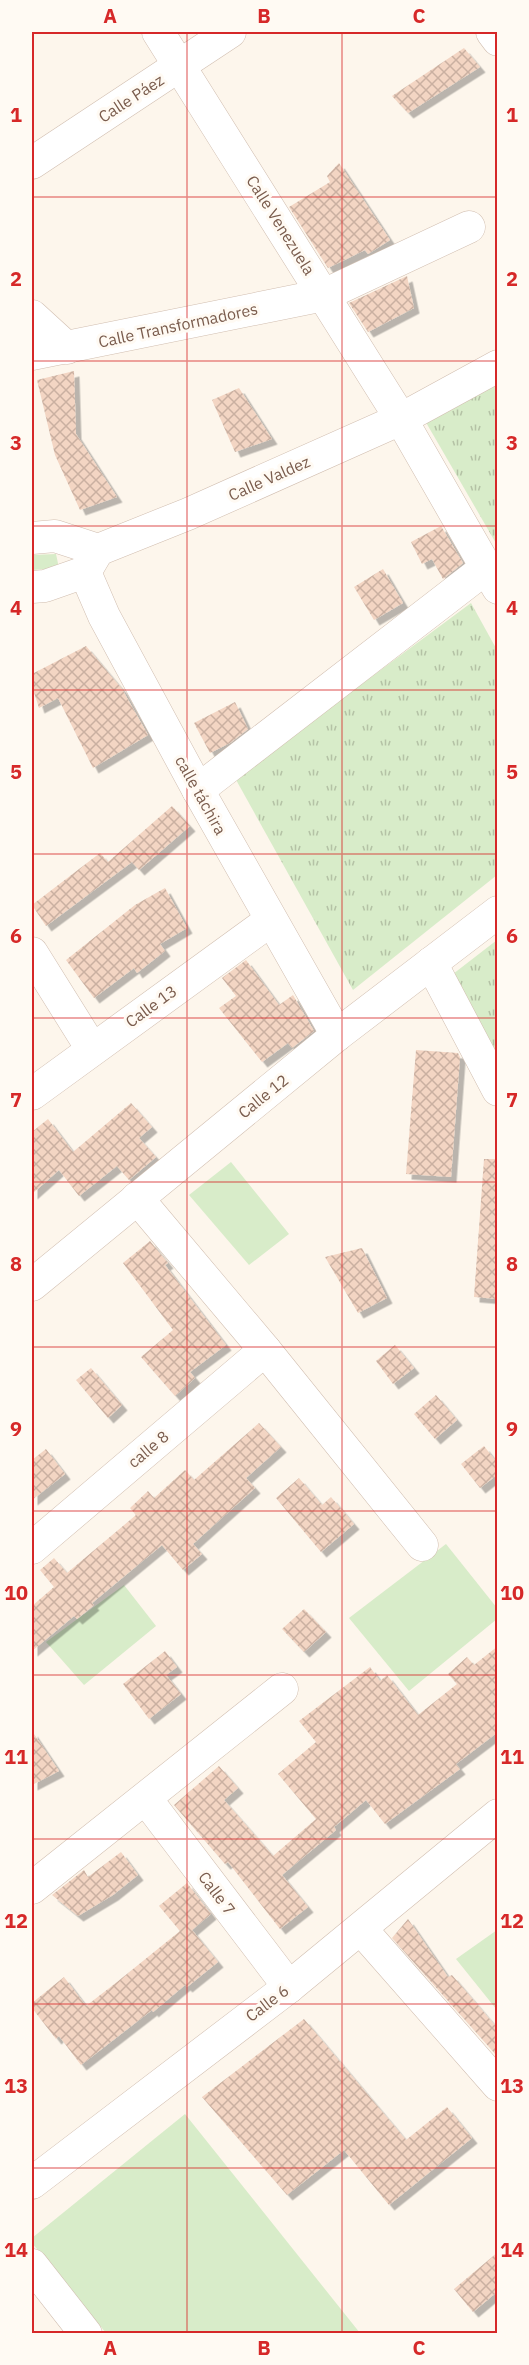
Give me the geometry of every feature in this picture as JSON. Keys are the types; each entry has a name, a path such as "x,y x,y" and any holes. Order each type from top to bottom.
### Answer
{"street":[{"name":"Calle Venezuela","path":"158,32 181,65 401,419 492,578"},
{"name":"Calle Páez","path":"32,163 230,32"},
{"path":"492,32 498,40"},
{"name":"Calle Transformadores","path":"32,354 324,295 469,227"},
{"path":"32,316 67,348"},
{"name":"Calle Valdez","path":"32,587 45,586 188,514 401,419 498,366"},
{"path":"32,538 55,536 92,561"},
{"name":"calle táchira","path":"92,561 104,616 198,790 337,1035"},
{"path":"198,790 492,578"},
{"name":"Calle 12","path":"32,1285 337,1035 498,912"},
{"name":"Calle 13","path":"32,1094 271,920"},
{"path":"32,953 92,1049"},
{"path":"431,963 498,1090"},
{"path":"137,1198 265,1350 422,1545"},
{"name":"calle 8","path":"32,1548 265,1350"},
{"path":"32,1888 282,1689"},
{"name":"Calle 7","path":"146,1799 289,1987"},
{"name":"Calle 6","path":"32,2184 289,1987 498,1815"},
{"path":"361,1929 498,2085"},
{"path":"32,2265 86,2334"},
{"path":"32,2297 60,2334"}],"green space":[{"path":"497,383 497,545 424,419"},
{"path":"56,554 59,568 32,570 32,555"},
{"path":"471,603 497,650 497,875 353,990 235,778"},
{"path":"497,940 497,1060 453,974"},
{"path":"231,1162 289,1234 249,1265 189,1195"},
{"path":"446,1544 497,1608 497,1619 409,1691 349,1618"},
{"path":"124,1585 156,1626 84,1685 46,1642"},
{"path":"497,1930 497,2010 456,1959"},
{"path":"185,2114 360,2333 106,2333 32,2243 32,2238"}],"building":[{"path":"464,48 480,67 408,113 392,96"},
{"path":"339,163 390,240 368,254 365,250 328,268 289,207 330,182 327,176"},
{"path":"407,276 414,308 368,332 349,303"},
{"path":"74,371 76,434 117,497 80,510 55,455 37,380"},
{"path":"239,388 272,439 235,452 212,400"},
{"path":"441,526 463,563 443,579 432,559 422,564 411,542"},
{"path":"383,569 403,603 374,620 354,587"},
{"path":"86,646 122,689 148,735 93,768 58,698 39,708 32,686 32,674"},
{"path":"235,702 248,729 230,743 210,753 194,723"},
{"path":"172,806 190,826 139,870 132,862 46,926 32,905 100,853 108,862"},
{"path":"165,888 187,928 160,944 165,951 137,973 134,968 94,998 66,960 135,905"},
{"path":"246,960 279,1005 293,995 314,1031 292,1048 288,1043 262,1062 219,1008 236,996 222,978"},
{"path":"416,1050 458,1053 460,1057 451,1177 406,1174"},
{"path":"131,1103 152,1127 139,1138 156,1157 129,1180 117,1166 79,1196 59,1170 32,1194 32,1132 48,1119 73,1152"},
{"path":"484,1159 498,1159 498,1299 474,1297"},
{"path":"150,1241 168,1263 165,1265 226,1345 190,1372 195,1378 175,1396 141,1357 173,1330 123,1263"},
{"path":"362,1248 387,1298 358,1313 325,1257"},
{"path":"395,1345 414,1368 393,1384 376,1361"},
{"path":"91,1368 122,1405 108,1418 76,1380"},
{"path":"436,1395 457,1420 435,1439 414,1414"},
{"path":"259,1423 281,1447 246,1478 255,1488 193,1544 202,1554 183,1570 162,1545 92,1603 94,1605 77,1619 74,1616 32,1651 32,1606 54,1587 40,1570 54,1558 67,1573 136,1515 130,1508 148,1491 154,1498 185,1470 194,1480"},
{"path":"484,1446 498,1464 498,1474 480,1488 461,1464"},
{"path":"46,1449 65,1474 32,1500 32,1460"},
{"path":"299,1478 322,1505 331,1497 354,1524 321,1552 276,1498"},
{"path":"304,1609 326,1632 304,1652 282,1629"},
{"path":"498,1646 498,1732 456,1764 460,1769 385,1824 366,1800 334,1827 336,1830 282,1875 308,1907 280,1929 228,1862 225,1864 174,1805 219,1766 238,1788 224,1800 273,1856 316,1819 278,1774 316,1742 299,1721 370,1667 380,1681 387,1675 418,1715 457,1684 448,1674 467,1657 474,1665"},
{"path":"165,1651 177,1667 166,1675 181,1694 149,1719 123,1684"},
{"path":"32,1731 59,1771 32,1785"},
{"path":"121,1852 138,1875 113,1895 78,1916 52,1895 84,1870 88,1877"},
{"path":"187,1883 211,1914 192,1930 218,1962 81,2065 59,2036 56,2039 32,2008 32,2003 64,1977 86,2006 117,1982 180,1931 159,1906"},
{"path":"408,1919 448,1977 452,1975 498,2029 498,2057 392,1938"},
{"path":"304,2019 406,2140 447,2107 472,2138 389,2205 344,2150 287,2195 202,2097"},
{"path":"498,2252 498,2291 473,2312 454,2289"}]}
